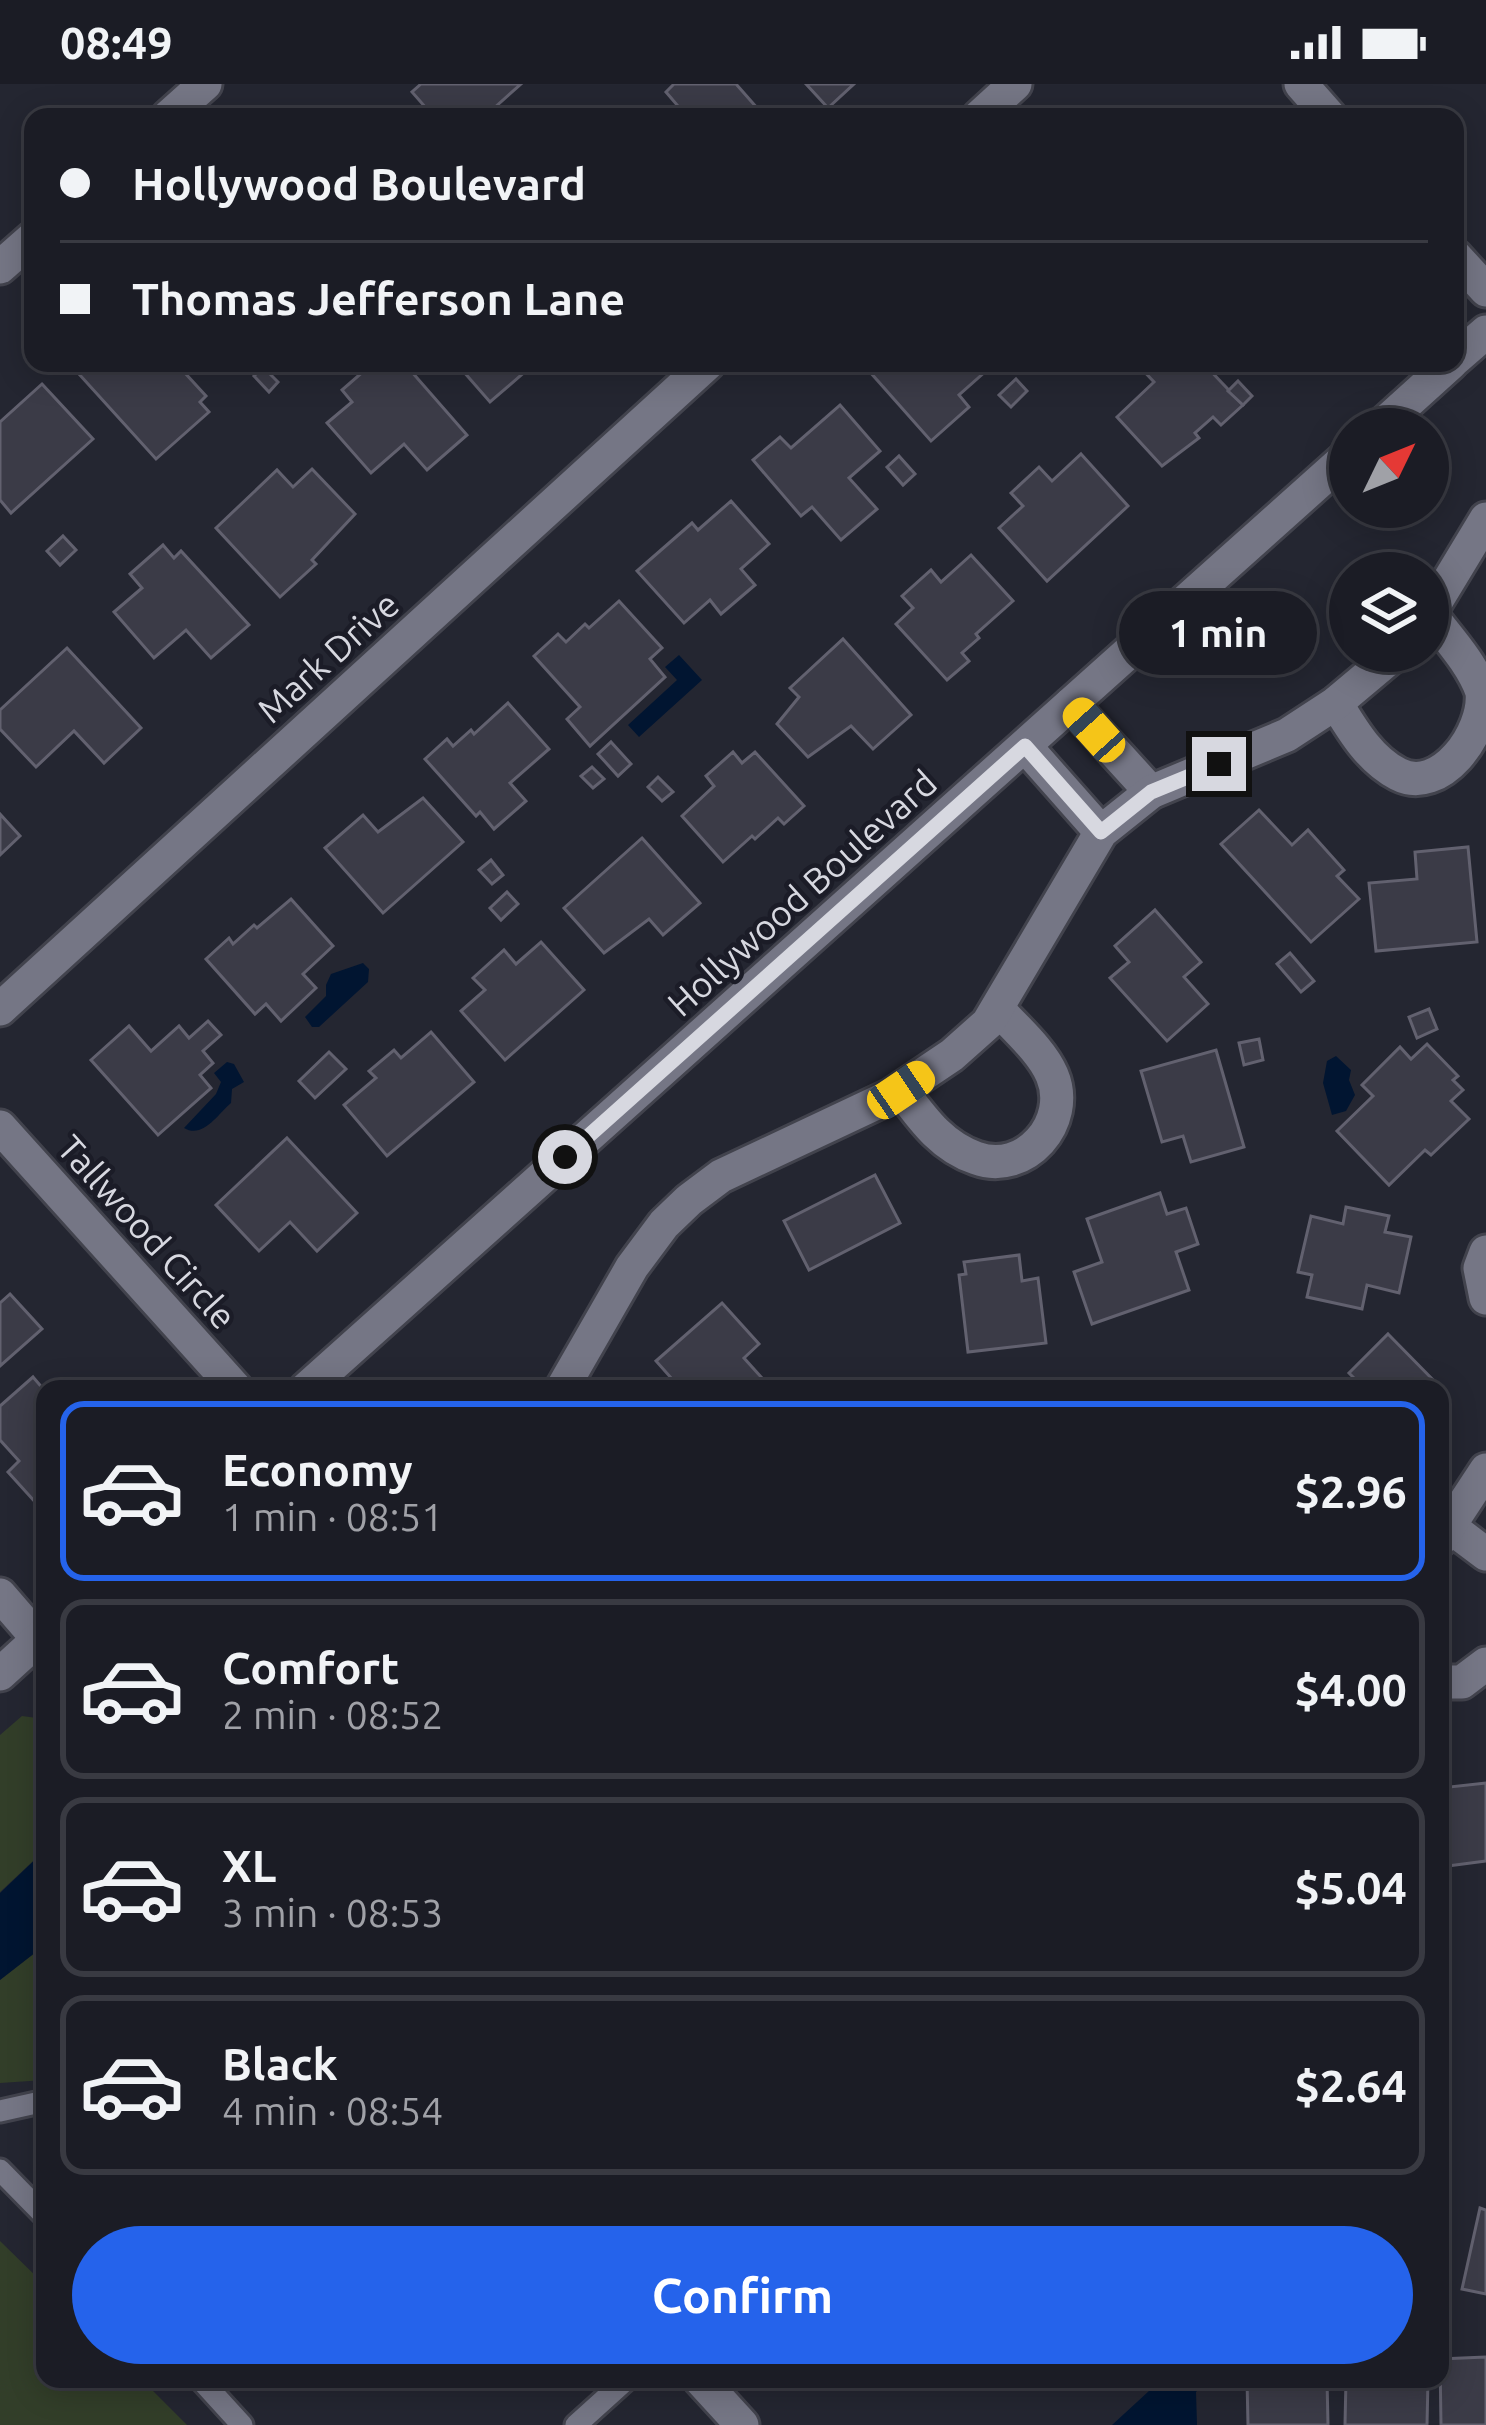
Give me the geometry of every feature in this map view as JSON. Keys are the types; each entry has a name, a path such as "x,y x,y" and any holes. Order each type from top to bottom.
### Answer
{"street":[{"path":"178,108 205,84"},
{"path":"989,108 1015,84"},
{"path":"1300,84 1322,108"},
{"path":"0,267 24,246"},
{"path":"1464,266 1486,290"},
{"name":"Mark Drive","path":"0,1010 698,372"},
{"path":"1401,408 1441,372"},
{"name":"Hollywood Boulevard","path":"316,1380 1329,473"},
{"path":"1449,581 1486,519"},
{"path":"1336,703 1358,739 1400,775 1422,780 1446,768 1479,734 1485,716 1482,693 1449,644"},
{"path":"567,1380 632,1267 689,1200 721,1176 901,1090 988,1023 1101,832 1151,792 1287,735 1373,672"},
{"path":"1071,704 1151,792"},
{"path":"1025,746 1101,832"},
{"path":"901,1090 947,1144 980,1160 1005,1162 1025,1155 1048,1133 1055,1105 1052,1075 998,1009"},
{"name":"Tallwood Circle","path":"0,1127 228,1380"},
{"path":"1486,1252 1480,1268 1486,1298"},
{"path":"1449,1528 1486,1470"},
{"path":"1449,1536 1486,1555"},
{"path":"0,1595 36,1633"},
{"path":"0,1674 36,1646"},
{"path":"1449,1682 1462,1682 1486,1664"},
{"path":"708,2388 742,2425"}],"lane":[{"path":"0,2111 36,2103"},
{"path":"0,2170 36,2207"},
{"path":"208,2388 242,2425"},
{"path":"576,2425 617,2388"}],"green space":[{"path":"22,1716 36,1718 36,1858 0,1892 0,1735"},
{"path":"36,1952 36,2081 0,2083 0,1980"},
{"path":"0,2241 36,2276 36,2388 150,2388 187,2425 0,2425"}],"water":[{"path":"679,655 702,680 639,737 628,725 677,680 665,667"},
{"path":"363,963 369,969 368,982 319,1027 312,1027 305,1017 326,996 331,974"},
{"path":"1336,1056 1351,1070 1355,1095 1346,1111 1332,1115 1323,1083 1327,1061"},
{"path":"227,1062 234,1064 244,1082 232,1089 231,1103 204,1128 184,1128 216,1094 221,1082 214,1073"},
{"path":"36,1859 36,1952 0,1980 0,1893"},
{"path":"1152,2388 1200,2388 1197,2425 1112,2425"}],"building":[{"path":"421,84 521,84 494,108 426,108 412,92"},
{"path":"674,84 736,84 757,108 676,108 666,92"},
{"path":"806,84 854,84 828,108"},
{"path":"77,372 186,372 206,396 200,402 209,412 156,459"},
{"path":"268,372 278,382 269,392 254,376"},
{"path":"363,372 412,372 467,435 427,470 404,444 371,473 327,423 352,402 342,390"},
{"path":"464,372 525,372 490,402"},
{"path":"870,372 985,372 959,395 969,407 931,441"},
{"path":"1145,372 1212,372 1243,405 1221,425 1213,417 1195,433 1199,438 1162,466 1117,417 1154,382"},
{"path":"1016,379 1027,391 1011,407 999,395"},
{"path":"1238,381 1252,396 1243,405 1228,391"},
{"path":"42,384 93,439 11,513 0,500 0,422"},
{"path":"840,405 880,451 849,478 877,509 841,540 812,507 801,516 753,460 780,437 791,448"},
{"path":"1081,454 1128,506 1047,581 999,528 1023,506 1011,493 1039,467 1052,481"},
{"path":"899,456 915,474 903,485 887,467"},
{"path":"312,469 355,514 312,560 316,564 280,597 216,528 277,470 293,487"},
{"path":"731,501 769,544 741,569 755,585 721,614 710,600 684,623 637,571 692,523 698,530"},
{"path":"63,536 76,550 60,565 47,551"},
{"path":"163,545 174,558 181,551 249,625 211,658 186,630 154,658 114,612 142,588 130,574"},
{"path":"971,555 1013,601 976,634 979,638 962,653 969,661 947,680 896,624 913,608 902,596 931,570 941,582"},
{"path":"619,601 662,648 650,659 665,677 590,746 567,719 580,707 534,656 558,634 566,642 585,624 589,628"},
{"path":"843,639 911,715 873,749 851,726 808,757 777,724 799,697 790,688"},
{"path":"67,648 141,728 104,763 74,731 36,767 0,729 0,710"},
{"path":"508,703 549,749 510,783 526,801 494,829 480,812 476,816 425,759 447,739 453,746 471,730 474,734"},
{"path":"611,742 631,764 618,776 598,754"},
{"path":"733,752 742,763 755,752 804,806 784,824 778,818 723,862 682,816 714,786 706,776"},
{"path":"592,767 604,779 593,788 581,776"},
{"path":"658,777 673,792 662,801 648,787"},
{"path":"423,798 463,842 383,913 325,848 363,815 378,832"},
{"path":"1259,810 1292,845 1308,830 1344,870 1337,876 1359,899 1311,942 1221,844"},
{"path":"0,814 20,836 0,855"},
{"path":"642,838 700,903 663,935 649,919 604,953 564,908"},
{"path":"1468,847 1477,942 1376,951 1369,883 1417,879 1415,852"},
{"path":"491,860 503,875 492,884 479,870"},
{"path":"507,892 518,904 501,920 490,908"},
{"path":"291,899 333,946 303,974 316,988 281,1021 266,1004 255,1014 206,959 229,938 233,944 254,925 257,928"},
{"path":"1155,910 1201,962 1184,977 1208,1004 1167,1041 1110,978 1129,962 1115,946"},
{"path":"541,942 584,990 505,1060 461,1011 485,990 473,978 504,950 516,964"},
{"path":"1290,953 1314,981 1301,992 1277,964"},
{"path":"1429,1009 1437,1029 1417,1038 1409,1017"},
{"path":"208,1021 221,1035 203,1051 213,1063 200,1075 211,1088 158,1135 91,1060 129,1026 151,1051 179,1026 189,1038"},
{"path":"431,1032 474,1082 387,1156 344,1105 376,1078 369,1071 394,1050 401,1058"},
{"path":"1259,1039 1263,1060 1244,1065 1239,1043"},
{"path":"1427,1044 1458,1076 1453,1080 1463,1090 1451,1101 1469,1119 1431,1155 1425,1150 1389,1185 1337,1131 1373,1096 1362,1085 1400,1047 1411,1059"},
{"path":"1216,1050 1244,1147 1191,1162 1183,1136 1162,1142 1141,1071"},
{"path":"329,1052 346,1069 315,1098 299,1081"},
{"path":"287,1138 357,1213 317,1251 290,1222 259,1251 216,1205"},
{"path":"875,1175 900,1223 809,1270 784,1221"},
{"path":"1160,1193 1167,1214 1186,1208 1198,1244 1176,1252 1189,1290 1092,1324 1074,1272 1102,1262 1087,1219"},
{"path":"1346,1207 1389,1216 1385,1232 1411,1237 1399,1293 1367,1285 1362,1309 1307,1297 1312,1275 1298,1272 1311,1216 1343,1224"},
{"path":"1019,1255 1022,1281 1038,1278 1046,1343 968,1352 959,1275 966,1274 964,1262"},
{"path":"10,1294 42,1329 0,1366 0,1303"},
{"path":"722,1303 759,1344 744,1358 764,1380 673,1380 656,1361"},
{"path":"1388,1334 1433,1380 1356,1380 1349,1373"},
{"path":"33,1377 36,1380 36,1503 8,1472 19,1461 0,1440 0,1406"},
{"path":"1486,1783 1486,1861 1449,1866 1449,1787"},
{"path":"1480,2208 1486,2210 1486,2294 1462,2289"},
{"path":"1486,2357 1486,2425 1441,2425 1440,2388 1449,2388 1449,2359"},
{"path":"1247,2388 1327,2388 1328,2425 1248,2425"},
{"path":"1346,2388 1428,2388 1427,2425 1345,2425"}],"route":[{"path":"565,1157 1025,746 1101,832 1151,792 1219,764"}]}
